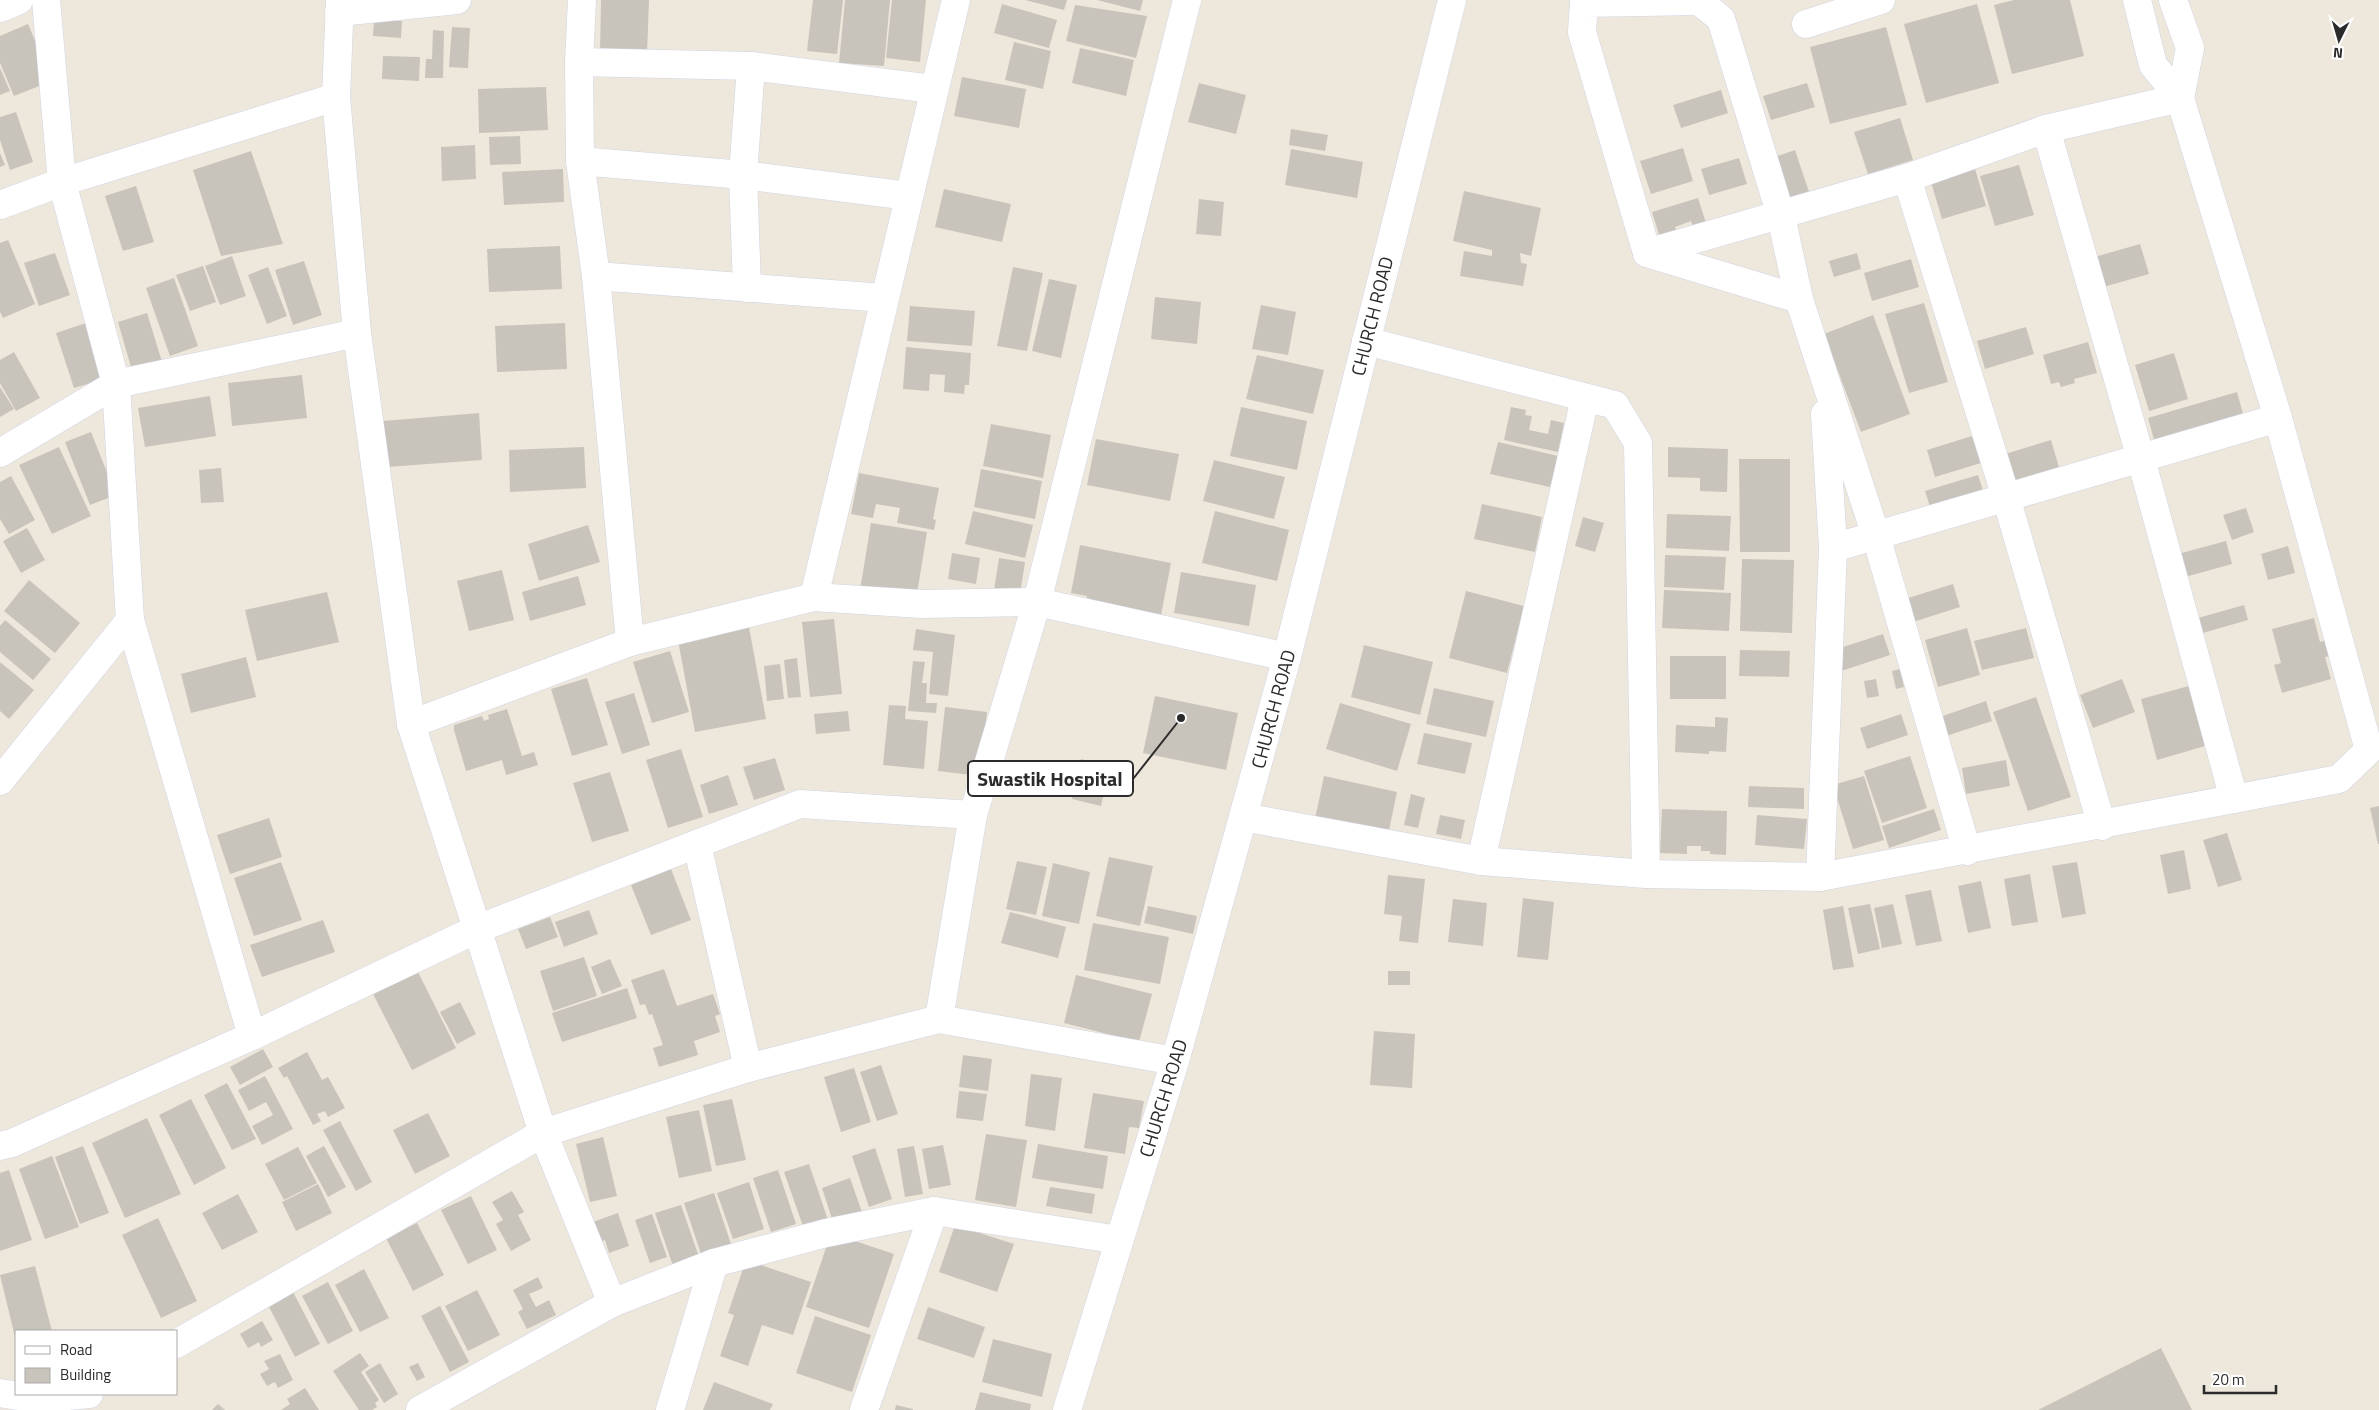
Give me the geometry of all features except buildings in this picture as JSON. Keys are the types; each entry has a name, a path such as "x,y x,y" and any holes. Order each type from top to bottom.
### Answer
{"street":[{"path":"0,8 18,0"},
{"path":"46,0 62,182 116,384 130,620 252,1036"},
{"path":"457,0 340,6 336,97 357,333 411,724 543,1133 612,1303"},
{"path":"582,0 579,62 580,161 596,276 630,642"},
{"path":"814,597 956,0"},
{"path":"939,1019 973,815 1037,602 1187,0"},
{"name":"CHURCH ROAD","path":"1068,1410 1175,1061 1287,657 1452,0"},
{"path":"1806,24 1881,0"},
{"path":"1243,816 1481,861 1646,874 1820,877 2102,826 2339,780 2369,750 2278,418 2180,98 2153,65 2136,0"},
{"path":"2174,0 2190,48 2180,98"},
{"path":"1647,252 1582,32 1584,4 1700,2 1721,19 1781,216 1799,299 1876,536 1967,851"},
{"path":"579,62 751,66 934,89"},
{"path":"747,288 742,175 751,66"},
{"path":"0,205 62,182 336,97"},
{"path":"1647,252 1781,216 1907,178 2046,129 2180,98"},
{"path":"2046,129 2141,458 2234,799"},
{"path":"580,161 742,175 909,196"},
{"path":"1907,178 2006,498 2102,826"},
{"path":"1647,252 1799,299"},
{"path":"596,276 884,298"},
{"path":"0,453 116,384 357,333"},
{"path":"1366,341 1615,405 1638,443 1646,874"},
{"path":"1820,877 1833,548 1823,377"},
{"path":"1481,861 1585,398"},
{"path":"1833,548 2278,418"},
{"path":"411,724 630,642 814,597 921,604 1037,602 1287,657"},
{"path":"0,781 130,620"},
{"path":"0,1146 12,1143 252,1036 477,929 800,804 973,815"},
{"path":"697,844 748,1068"},
{"path":"178,1343 543,1133 748,1068 939,1019 1175,1061"},
{"path":"864,1410 934,1211"},
{"path":"420,1410 612,1303 714,1263 826,1233 934,1211 1119,1240"},
{"path":"670,1410 714,1263"},
{"path":"0,1393 37,1399 79,1395"}],"place":[{"name":"Swastik Hospital","path":"1181,718"}]}
